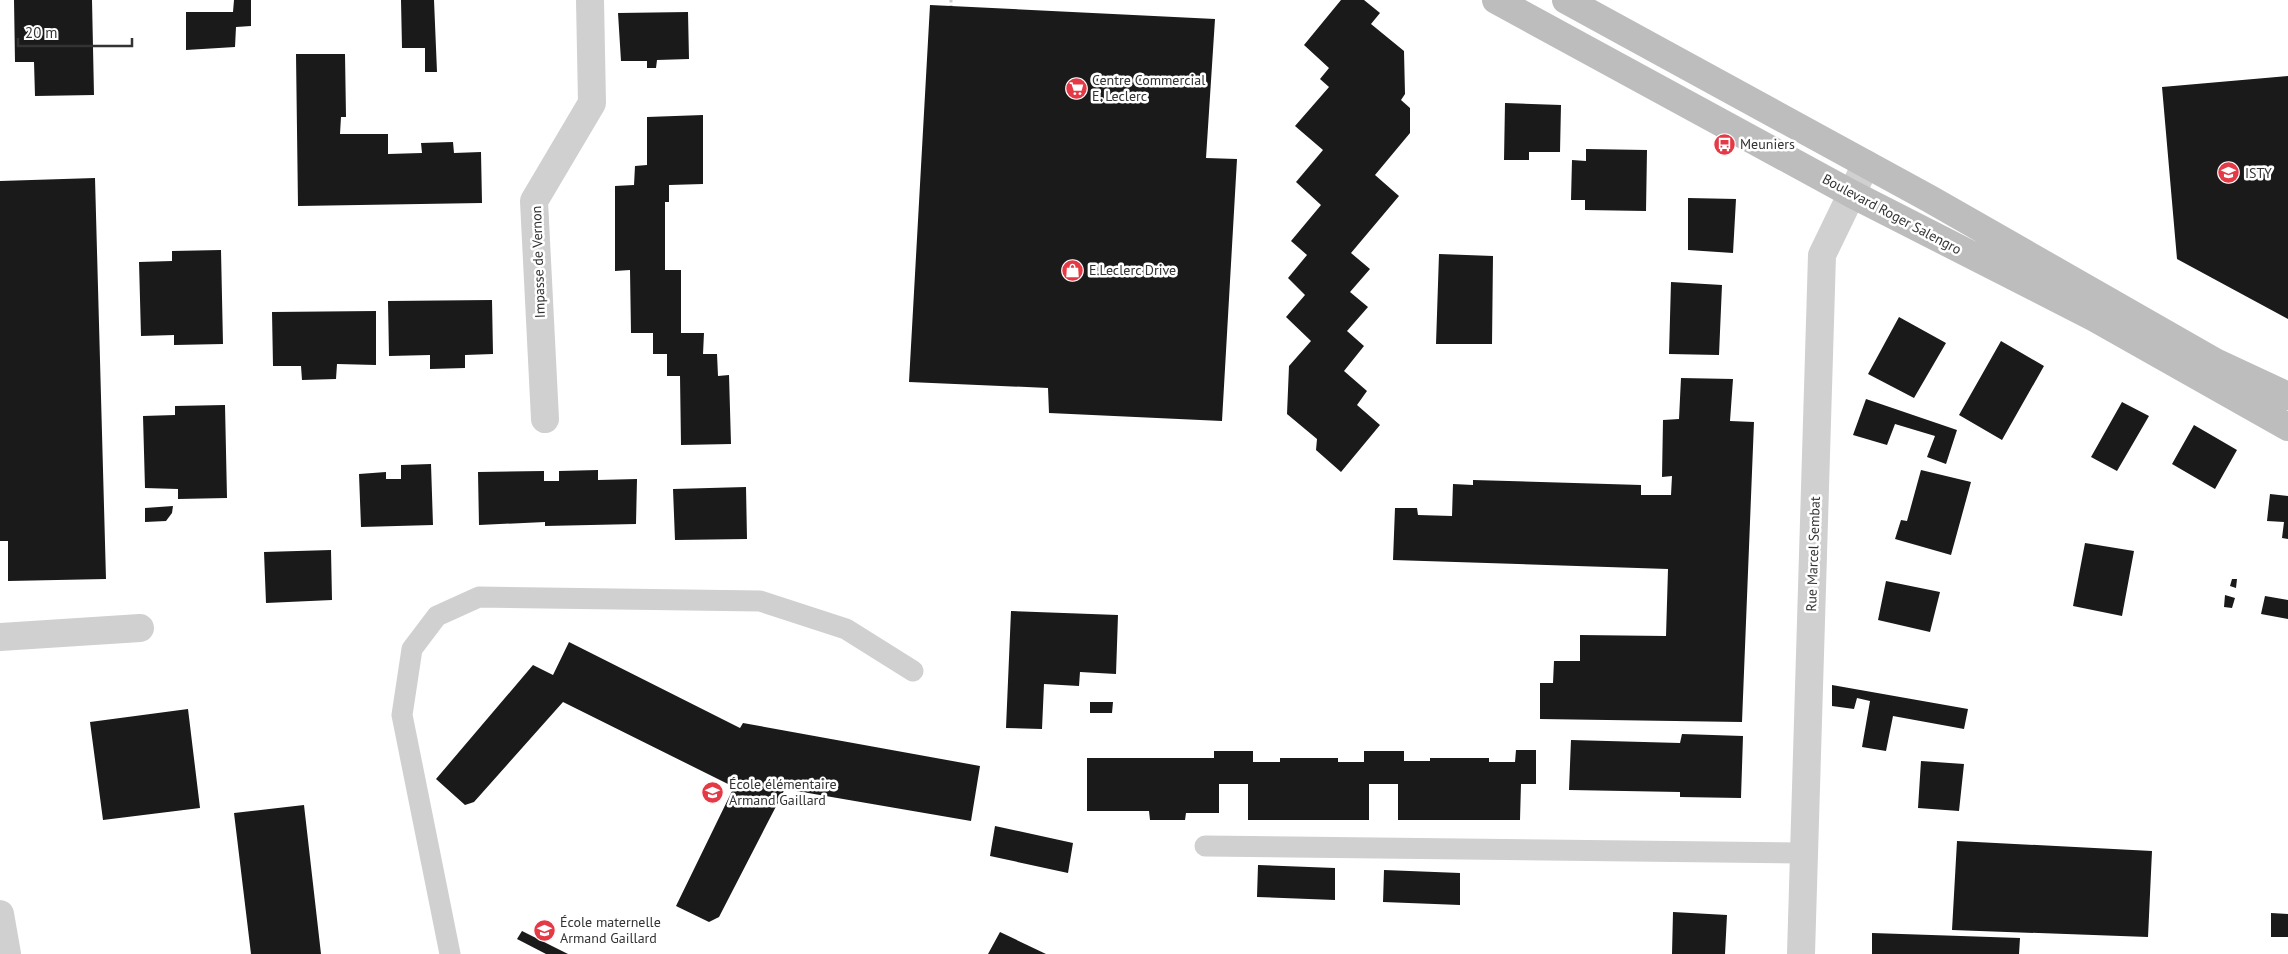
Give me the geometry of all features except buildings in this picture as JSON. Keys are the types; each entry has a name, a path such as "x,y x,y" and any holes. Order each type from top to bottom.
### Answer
{"main road":[{"name":"Boulevard Roger Salengro","path":"1497,0 1852,194 2095,318 2288,427"},
{"name":"Boulevard Roger Salengro","path":"1566,0 1866,164 2199,353 2288,396"}],"street":[{"name":"Impasse de Vernon","path":"545,419 534,202 592,103 590,0"},
{"name":"Rue Marcel Sembat","path":"1801,954 1822,255 1866,164"},
{"path":"0,637 140,628"},
{"path":"0,914 7,954"}],"lane":[{"path":"450,954 402,715 412,650 436,616 479,597 760,601 846,629 913,671"},
{"path":"1205,846 1804,853"}],"path":[{"path":"951,0 951,6"}],"place":[{"name":"Centre Commercial E. Leclerc","path":"1076,88"},
{"name":"Meuniers","path":"1724,144"},
{"name":"ISTY","path":"2229,173"},
{"name":"E.Leclerc Drive","path":"1073,270"},
{"name":"École élémentaire Armand Gaillard","path":"713,792"},
{"name":"École maternelle Armand Gaillard","path":"544,930"}]}
